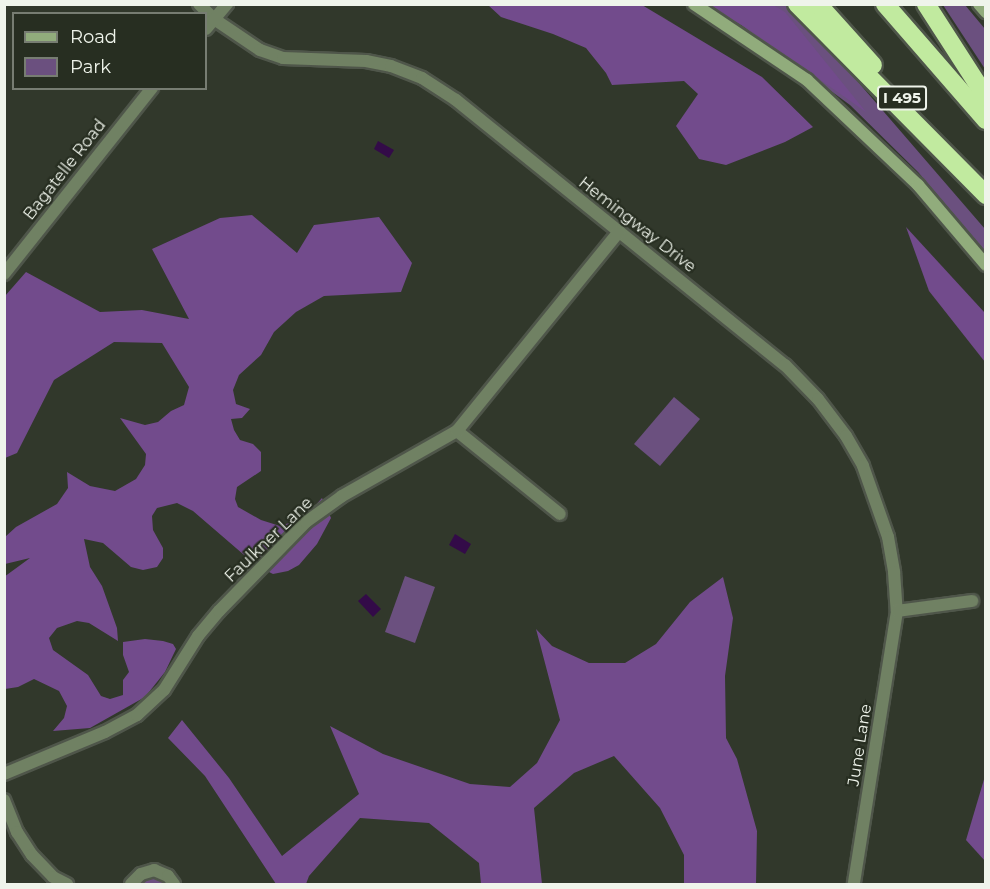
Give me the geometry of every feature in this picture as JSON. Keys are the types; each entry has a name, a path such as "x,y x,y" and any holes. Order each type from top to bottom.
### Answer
{"highway":[{"path":"796,4 986,195"},
{"name":"I 495","path":"818,4 986,195"},
{"name":"I 495","path":"885,4 986,120"},
{"path":"926,4 986,97"}],"main road":[{"path":"694,4 807,80 918,185 986,265"},
{"path":"980,4 986,12"}],"street":[{"path":"210,24 227,4"},
{"name":"Hemingway Drive","path":"210,24 260,50 283,58 366,61 391,66 422,78 456,100 784,365 818,399 846,436 863,466 888,537 897,611"},
{"name":"Bagatelle Road","path":"4,274 150,90"},
{"name":"Faulkner Lane","path":"4,774 105,732 136,715 164,690 198,636 219,611 306,522 342,496 457,432 619,232"},
{"path":"457,432 560,514"},
{"path":"897,611 972,601"},
{"name":"June Lane","path":"854,885 897,611"},
{"path":"4,800 17,832 32,855 52,877 67,885"},
{"path":"131,885 141,873 154,870 168,876 174,885"}],"green space":[{"path":"705,5 786,5 846,68 985,229 985,251 918,172 850,105 741,25"},
{"path":"943,5 965,5 985,29 985,69"},
{"path":"674,397 700,419 660,466 634,444"},
{"path":"405,576 435,587 415,643 385,632"},
{"path":"155,873 171,884 135,884"}],"shaded area":[{"path":"488,5 642,5 762,77 813,127 785,142 726,165 699,159 676,126 698,94 684,81 612,85 606,73 586,48 553,34 501,17"},
{"path":"708,5 773,5 785,12 866,112 745,27"},
{"path":"378,141 394,150 389,158 374,149"},
{"path":"252,215 297,253 314,225 379,217 412,263 401,292 324,296 296,312 274,332 261,355 239,375 233,390 236,404 250,409 242,418 231,419 234,430 240,440 253,444 261,452 261,471 237,487 235,499 238,507 261,520 280,526 304,518 322,498 331,518 317,544 299,565 288,571 273,574 257,566 193,511 177,503 157,508 152,516 153,530 163,548 163,558 157,567 143,570 131,567 103,543 84,539 90,567 102,586 117,628 118,641 89,623 77,621 57,628 49,638 53,650 88,675 101,696 110,699 123,695 123,680 129,672 123,655 123,642 145,639 163,641 173,644 176,649 165,672 145,697 90,728 53,731 64,718 67,706 59,691 34,679 18,687 5,689 4,577 30,558 5,564 5,537 16,527 57,504 68,488 67,472 90,486 115,491 136,479 145,465 146,454 120,418 145,425 158,422 171,411 184,405 189,387 162,343 114,342 54,380 17,453 5,458 5,296 26,272 100,312 142,310 189,319 152,249 220,218"},
{"path":"906,227 985,313 985,362 929,291"},
{"path":"455,534 471,544 465,554 449,545"},
{"path":"723,577 733,618 725,676 726,738 737,759 757,831 756,884 684,884 684,855 660,808 614,756 574,773 534,808 542,884 481,884 479,863 429,823 360,818 309,876 306,884 276,884 205,776 168,738 182,720 229,778 282,856 359,794 330,726 383,754 470,784 510,787 537,763 560,720 536,629 552,646 589,663 625,663 656,644 690,602"},
{"path":"366,594 381,609 373,617 358,601"},
{"path":"985,776 985,861 966,840"}]}
